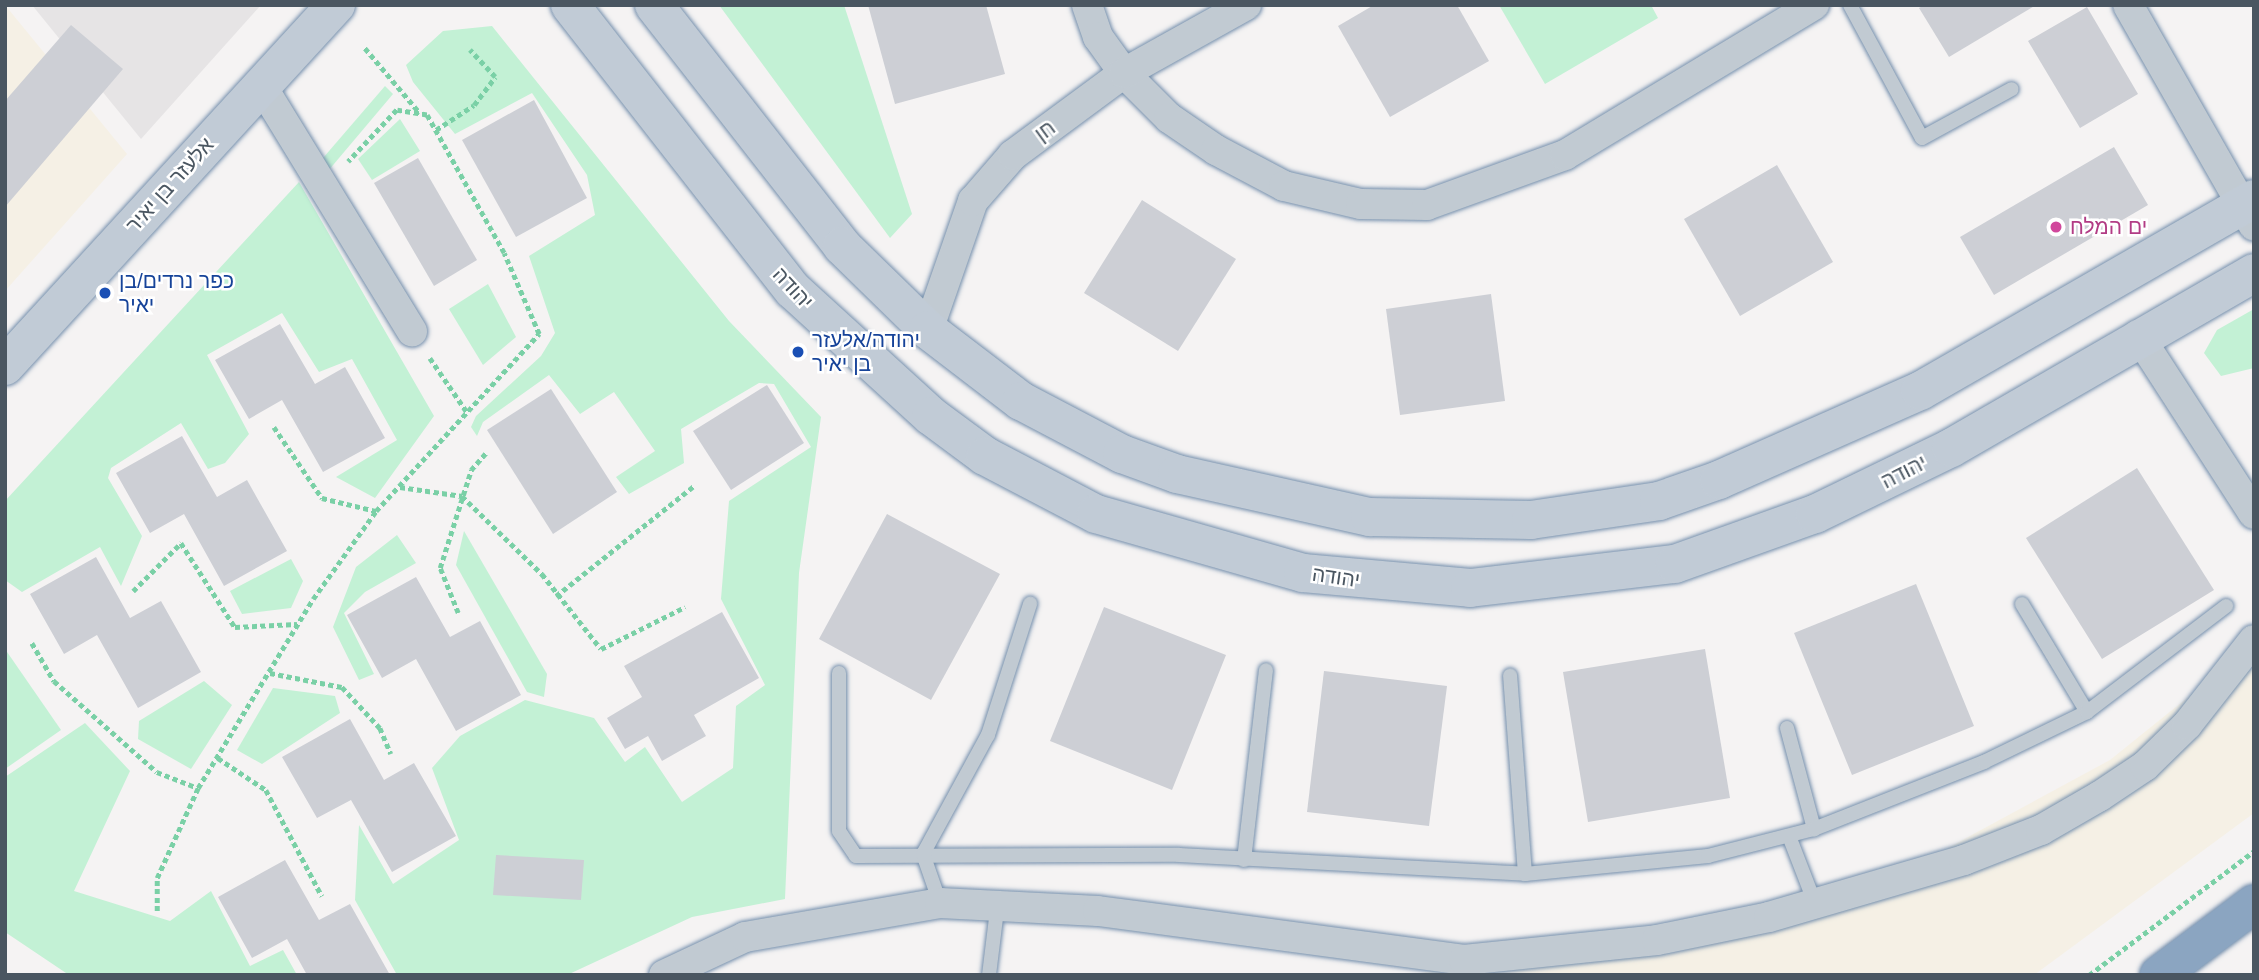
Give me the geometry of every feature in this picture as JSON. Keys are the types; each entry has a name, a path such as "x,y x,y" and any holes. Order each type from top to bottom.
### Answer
{"highway":[{"path":"2159,975 2254,904"}],"street":[{"name":"אלעזר בן יאיר","path":"5,366 336,5"},
{"name":"יהודה","path":"570,5 760,251 835,332 931,416 985,456 1096,514 1303,573 1470,588 1675,564 1871,488 2138,335 2254,273"},
{"path":"654,5 802,200 928,330 1021,401 1122,454 1177,474 1370,517 1531,520 1659,501 1790,454 1920,391 2250,210 2128,5"},
{"path":"1087,5 1098,37 1124,73 1169,118 1284,186 1361,204 1427,205 1565,155 1814,5"},
{"name":"חן","path":"928,330 974,201 1013,155 1124,73 1246,5"},
{"path":"261,85 412,331"},
{"path":"2138,335 2254,514"},
{"path":"664,975 745,937 940,903 997,910 1098,911 1464,960 1657,940 1816,907 1964,860 2041,830 2100,796 2145,766 2187,725 2254,640"}],"lane":[{"path":"1850,5 1922,138 2012,89"},
{"path":"940,903 923,854 988,735 1030,604"},
{"path":"2022,604 2087,712"},
{"path":"839,673 839,831 856,856 923,854 1244,860 1525,874 1708,856 1814,829 1984,762 2087,712 2226,607"},
{"path":"1244,860 1266,670"},
{"path":"1510,676 1525,874"},
{"path":"1787,728 1814,829"},
{"path":"1789,835 1816,907"},
{"path":"989,975 997,910"}],"path":[{"path":"157,912 157,878 198,788 298,624 376,511 539,334 504,253 436,130 365,48"},
{"path":"436,130 474,105 495,77 470,50"},
{"path":"324,189 397,110 421,114"},
{"path":"412,331 467,412"},
{"path":"274,427 322,498 376,511"},
{"path":"458,613 440,568 462,496 486,453"},
{"path":"556,596 695,485"},
{"path":"399,487 462,496 542,574 556,596 601,649 685,607"},
{"path":"134,591 181,543 235,627 298,624"},
{"path":"32,643 54,681 157,772 198,788"},
{"path":"270,673 342,687 380,728 391,754"},
{"path":"218,758 266,790 322,896"},
{"path":"2089,975 2254,851"}],"shaded area":[{"path":"32,5 261,5 141,139"}],"green space":[{"path":"719,5 844,5 912,214 890,238"},
{"path":"1499,5 1651,5 1658,18 1545,84"},
{"path":"492,26 729,321 821,417 799,573 785,899 692,917 567,975 397,975 355,900 359,825 393,884 459,840 432,768 460,736 525,700 594,718 625,762 645,747 682,802 733,768 736,706 765,685 721,599 729,501 811,447 774,384 759,383 681,429 684,463 629,494 616,477 655,451 614,392 580,414 549,375 483,422 477,436 471,427 476,416 541,356 555,333 529,256 595,215 587,175 532,93 455,134 413,82 406,65 443,31"},
{"path":"385,86 393,94 323,177 317,165"},
{"path":"400,119 420,151 372,180 358,159"},
{"path":"299,182 434,416 375,498 336,477 397,440 352,359 319,372 282,313 207,355 249,434 225,463 208,469 181,423 111,468 108,478 142,536 121,586 100,547 22,592 5,580 5,501"},
{"path":"488,284 516,337 483,365 449,309"},
{"path":"2254,309 2254,368 2221,376 2204,353 2217,330"},
{"path":"464,531 547,674 544,697 527,692 456,565"},
{"path":"397,535 416,563 365,592 344,613 374,674 359,680 333,627 356,567"},
{"path":"291,559 303,581 291,608 242,614 230,591"},
{"path":"5,649 61,730 5,769"},
{"path":"204,681 232,705 191,769 138,739 139,721"},
{"path":"273,688 335,696 340,713 262,764 237,750"},
{"path":"85,723 130,771 74,891 170,921 211,891 250,966 283,950 297,975 69,975 5,932 5,777"}],"sand":[{"path":"5,5 127,154 5,291"},
{"path":"2254,644 2254,813 2034,975 1407,975 1701,928 1920,863 2110,760"}],"building":[{"path":"868,5 986,5 1005,74 895,104"},
{"path":"1374,5 1457,5 1489,61 1390,117 1338,26"},
{"path":"1924,5 2036,5 1949,57 1919,8"},
{"path":"2087,7 2138,94 2080,128 2028,41"},
{"path":"71,25 123,69 5,207 5,101"},
{"path":"534,100 587,198 516,237 462,140"},
{"path":"2114,147 2148,205 1994,295 1960,237"},
{"path":"418,158 477,260 434,286 374,183"},
{"path":"1777,165 1833,262 1740,316 1684,219"},
{"path":"1142,200 1236,259 1178,351 1084,293"},
{"path":"1491,294 1505,401 1400,415 1386,309"},
{"path":"280,324 315,384 345,367 385,438 323,472 282,400 249,419 215,360"},
{"path":"767,385 804,443 731,490 693,431"},
{"path":"551,389 617,492 553,534 487,430"},
{"path":"182,436 217,497 247,480 287,551 224,586 184,514 150,533 116,473"},
{"path":"2137,468 2214,590 2102,659 2026,538"},
{"path":"887,514 1000,574 931,700 819,639"},
{"path":"96,557 130,618 161,601 201,672 138,708 97,635 64,654 30,594"},
{"path":"416,577 450,637 480,621 521,695 456,731 416,659 382,678 347,615"},
{"path":"1916,584 1974,726 1852,775 1794,633"},
{"path":"1104,607 1226,655 1172,790 1050,741"},
{"path":"722,612 759,678 694,715 706,736 662,761 648,736 625,749 607,718 642,697 624,666"},
{"path":"1705,649 1730,798 1588,822 1563,672"},
{"path":"1324,671 1447,686 1429,826 1307,812"},
{"path":"350,719 384,780 414,763 456,836 392,872 351,800 317,818 282,757"},
{"path":"496,855 584,860 581,900 493,895"},
{"path":"285,860 319,920 350,904 390,975 307,975 287,939 252,958 218,897"}],"place":[{"name":"ים המלח","path":"2056,227"},
{"name":"כפר נרדים/בן יאיר","path":"105,293"},
{"name":"יהודה/אלעזר בן יאיר","path":"798,352"}]}
